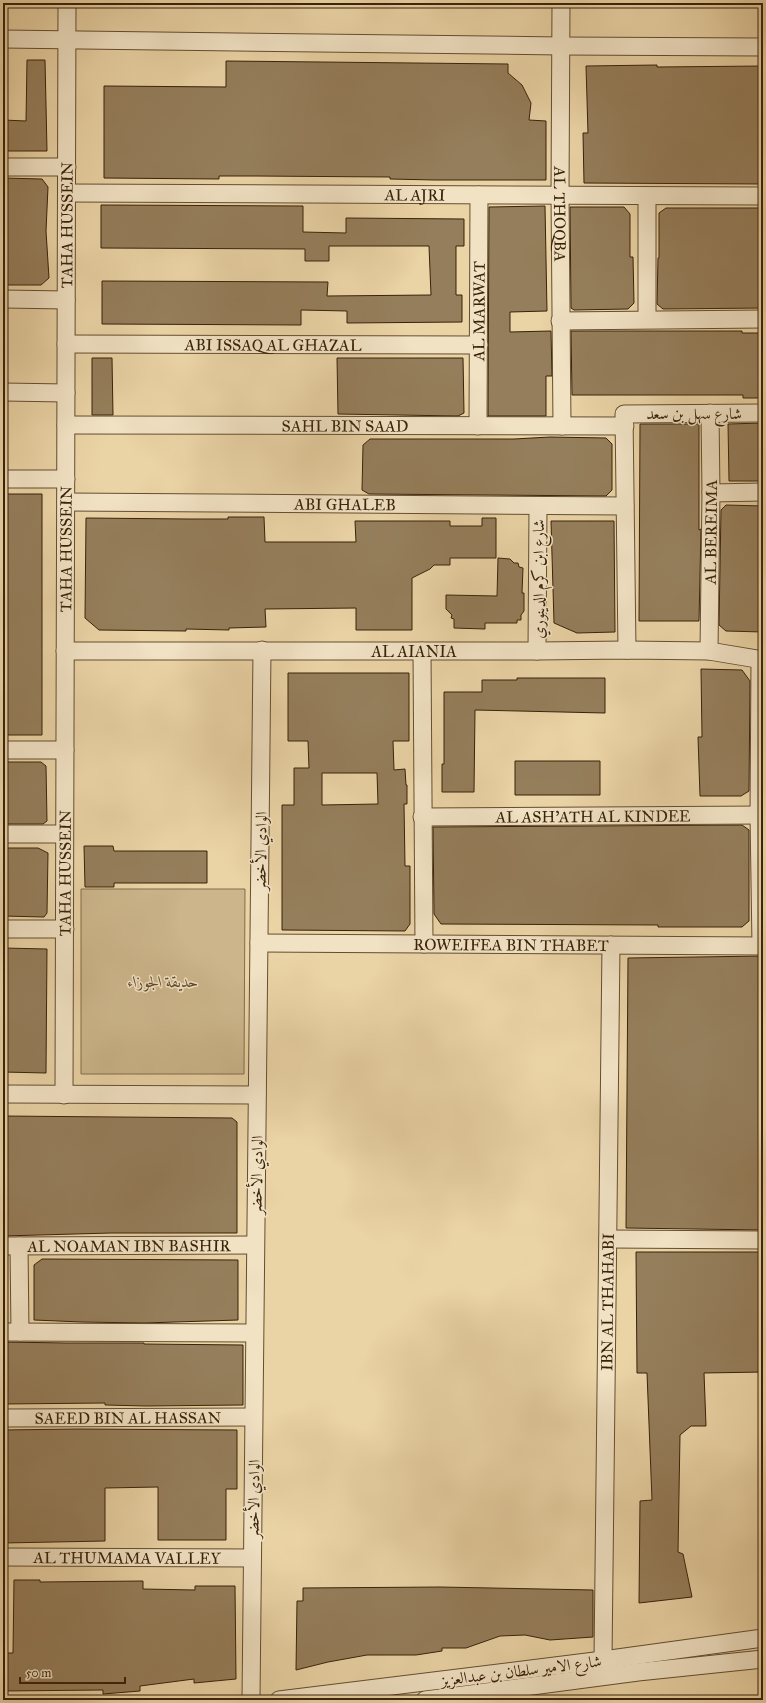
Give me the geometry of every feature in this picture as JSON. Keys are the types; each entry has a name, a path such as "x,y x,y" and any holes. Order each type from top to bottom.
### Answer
{"street":[{"name":"TAHA HUSSEIN","path":"64,1095 67,3"},
{"name":"AL THOQBA","path":"561,3 560,321 562,426"},
{"path":"3,39 763,47"},
{"path":"3,167 67,167"},
{"name":"AL AJRI","path":"67,193 763,196"},
{"name":"AL MARWAT","path":"478,426 479,195"},
{"path":"647,196 647,319"},
{"path":"3,299 66,300"},
{"path":"560,321 763,319"},
{"name":"ABI ISSAQ AL GHAZAL","path":"66,344 479,346"},
{"path":"3,392 66,393"},
{"name":"شارع سهل بن سعد","path":"624,420 710,413 763,413"},
{"name":"AL BEREIMA","path":"709,651 711,493 710,413"},
{"path":"624,420 627,650"},
{"name":"SAHL BIN SAAD","path":"66,425 562,426 624,420"},
{"path":"3,479 66,479"},
{"path":"711,493 763,492"},
{"name":"ABI GHALEB","path":"66,502 625,506"},
{"name":"شارع ابن كرم الدينوري","path":"537,652 538,506"},
{"name":"الوادي الأخضر","path":"250,1700 262,650"},
{"name":"AL AIANIA","path":"65,651 709,651 761,660"},
{"path":"422,651 424,944"},
{"path":"761,660 762,946"},
{"path":"3,750 65,750"},
{"name":"AL ASH'ATH AL KINDEE","path":"422,817 761,815"},
{"path":"3,834 64,834"},
{"path":"3,928 64,928"},
{"name":"ROWEIFEA BIN THABET","path":"259,943 762,946"},
{"name":"IBN AL THAHABI","path":"603,1660 611,945"},
{"path":"3,1094 257,1095"},
{"path":"608,1239 763,1240"},
{"name":"AL NOAMAN IBN BASHIR","path":"11,1246 255,1245"},
{"path":"11,1246 11,1332 254,1333"},
{"name":"SAEED BIN AL HASSAN","path":"3,1418 254,1417"},
{"name":"AL THUMAMA VALLEY","path":"3,1557 252,1558"},
{"name":"شارع الامير سلطان بن عبدالعزيز","path":"279,1700 603,1660 763,1638"},
{"path":"424,1700 638,1672 755,1660 763,1672"}],"green space":[{"name":"حديقة الجوزاء","path":"81,889 245,889 244,1074 81,1074"}],"building":[{"path":"27,60 45,60 47,151 3,151 3,120 26,121"},
{"path":"226,61 508,64 508,73 522,85 531,103 529,120 546,121 546,180 435,180 390,179 390,177 256,176 219,176 219,179 104,178 104,86 226,87"},
{"path":"657,65 657,67 763,66 763,184 584,183 583,133 588,133 586,66"},
{"path":"3,178 42,179 48,187 46,231 49,278 41,285 3,285"},
{"path":"101,205 303,206 303,232 346,233 346,218 464,219 464,246 456,246 456,295 462,295 462,322 347,323 347,311 301,310 301,325 102,324 102,281 328,282 327,296 431,295 429,246 329,246 329,261 305,261 305,249 101,248"},
{"path":"545,206 547,311 510,312 510,332 551,331 552,376 546,376 546,416 488,416 489,207"},
{"path":"570,207 624,207 630,214 630,257 633,257 634,303 628,309 574,310 571,308"},
{"path":"666,208 763,208 763,308 663,309 657,304 659,213"},
{"path":"571,331 742,331 742,333 763,333 763,398 743,398 743,395 572,395"},
{"path":"92,358 112,358 113,415 92,415"},
{"path":"337,358 463,358 464,413 458,416 338,414"},
{"path":"763,423 763,481 729,481 728,424"},
{"path":"640,424 699,424 699,530 701,529 699,621 639,621"},
{"path":"550,437 606,438 612,444 612,490 606,496 369,494 362,490 363,445 370,439 514,439"},
{"path":"3,494 42,494 42,735 3,735"},
{"path":"726,505 763,506 763,632 726,631 719,625 721,510"},
{"path":"228,517 264,517 265,542 356,542 355,521 450,521 450,526 482,526 482,518 496,518 496,558 450,558 450,565 434,565 430,569 412,578 412,630 356,630 356,608 265,609 266,627 229,628 229,630 99,630 85,618 86,518 228,519"},
{"path":"551,521 614,521 615,632 577,633 554,623"},
{"path":"498,558 510,559 514,563 518,563 519,567 523,568 522,593 524,593 524,611 521,615 521,620 517,620 517,623 485,623 485,629 454,628 454,619 451,618 452,615 446,609 446,595 497,596"},
{"path":"701,669 742,670 750,681 749,791 741,796 700,796 698,737 702,737"},
{"path":"288,673 409,673 409,741 393,741 394,770 405,769 407,785 407,804 404,804 405,866 410,866 410,924 405,931 282,930 282,805 294,805 294,768 309,768 308,741 288,741","holes":["322,773 377,773 378,804 322,805"]},
{"path":"517,678 605,678 605,713 475,710 474,792 442,792 442,764 444,764 444,692 482,692 482,680 517,680"},
{"path":"515,761 600,761 600,795 515,795"},
{"path":"3,762 41,762 46,766 47,821 43,824 3,824"},
{"path":"742,825 749,830 749,921 742,927 441,924 434,914 433,827"},
{"path":"84,846 113,846 114,851 207,851 207,883 114,883 114,887 85,887"},
{"path":"3,848 38,848 48,853 47,913 44,917 3,916"},
{"path":"3,948 47,949 46,1073 3,1072"},
{"path":"763,956 763,1230 626,1228 628,958"},
{"path":"3,1116 232,1118 237,1122 237,1233 111,1233 3,1236"},
{"path":"636,1252 763,1252 763,1372 704,1373 706,1426 691,1426 680,1435 678,1552 683,1554 692,1597 639,1603 640,1501 652,1500 647,1373 637,1373"},
{"path":"42,1259 238,1260 238,1320 144,1323 34,1320 34,1265"},
{"path":"3,1342 243,1345 243,1405 146,1406 105,1405 105,1403 3,1404"},
{"path":"3,1430 237,1430 237,1489 226,1489 226,1540 158,1540 158,1487 105,1488 105,1541 3,1543"},
{"path":"14,1580 40,1580 40,1582 143,1581 143,1589 195,1590 195,1586 235,1586 236,1679 194,1683 194,1679 140,1686 140,1691 103,1694 103,1690 3,1691 3,1653 13,1653"},
{"path":"440,1587 593,1590 593,1637 550,1640 525,1635 500,1636 466,1648 442,1648 442,1651 416,1655 367,1655 328,1662 296,1670 297,1601 303,1601 303,1588"}]}
